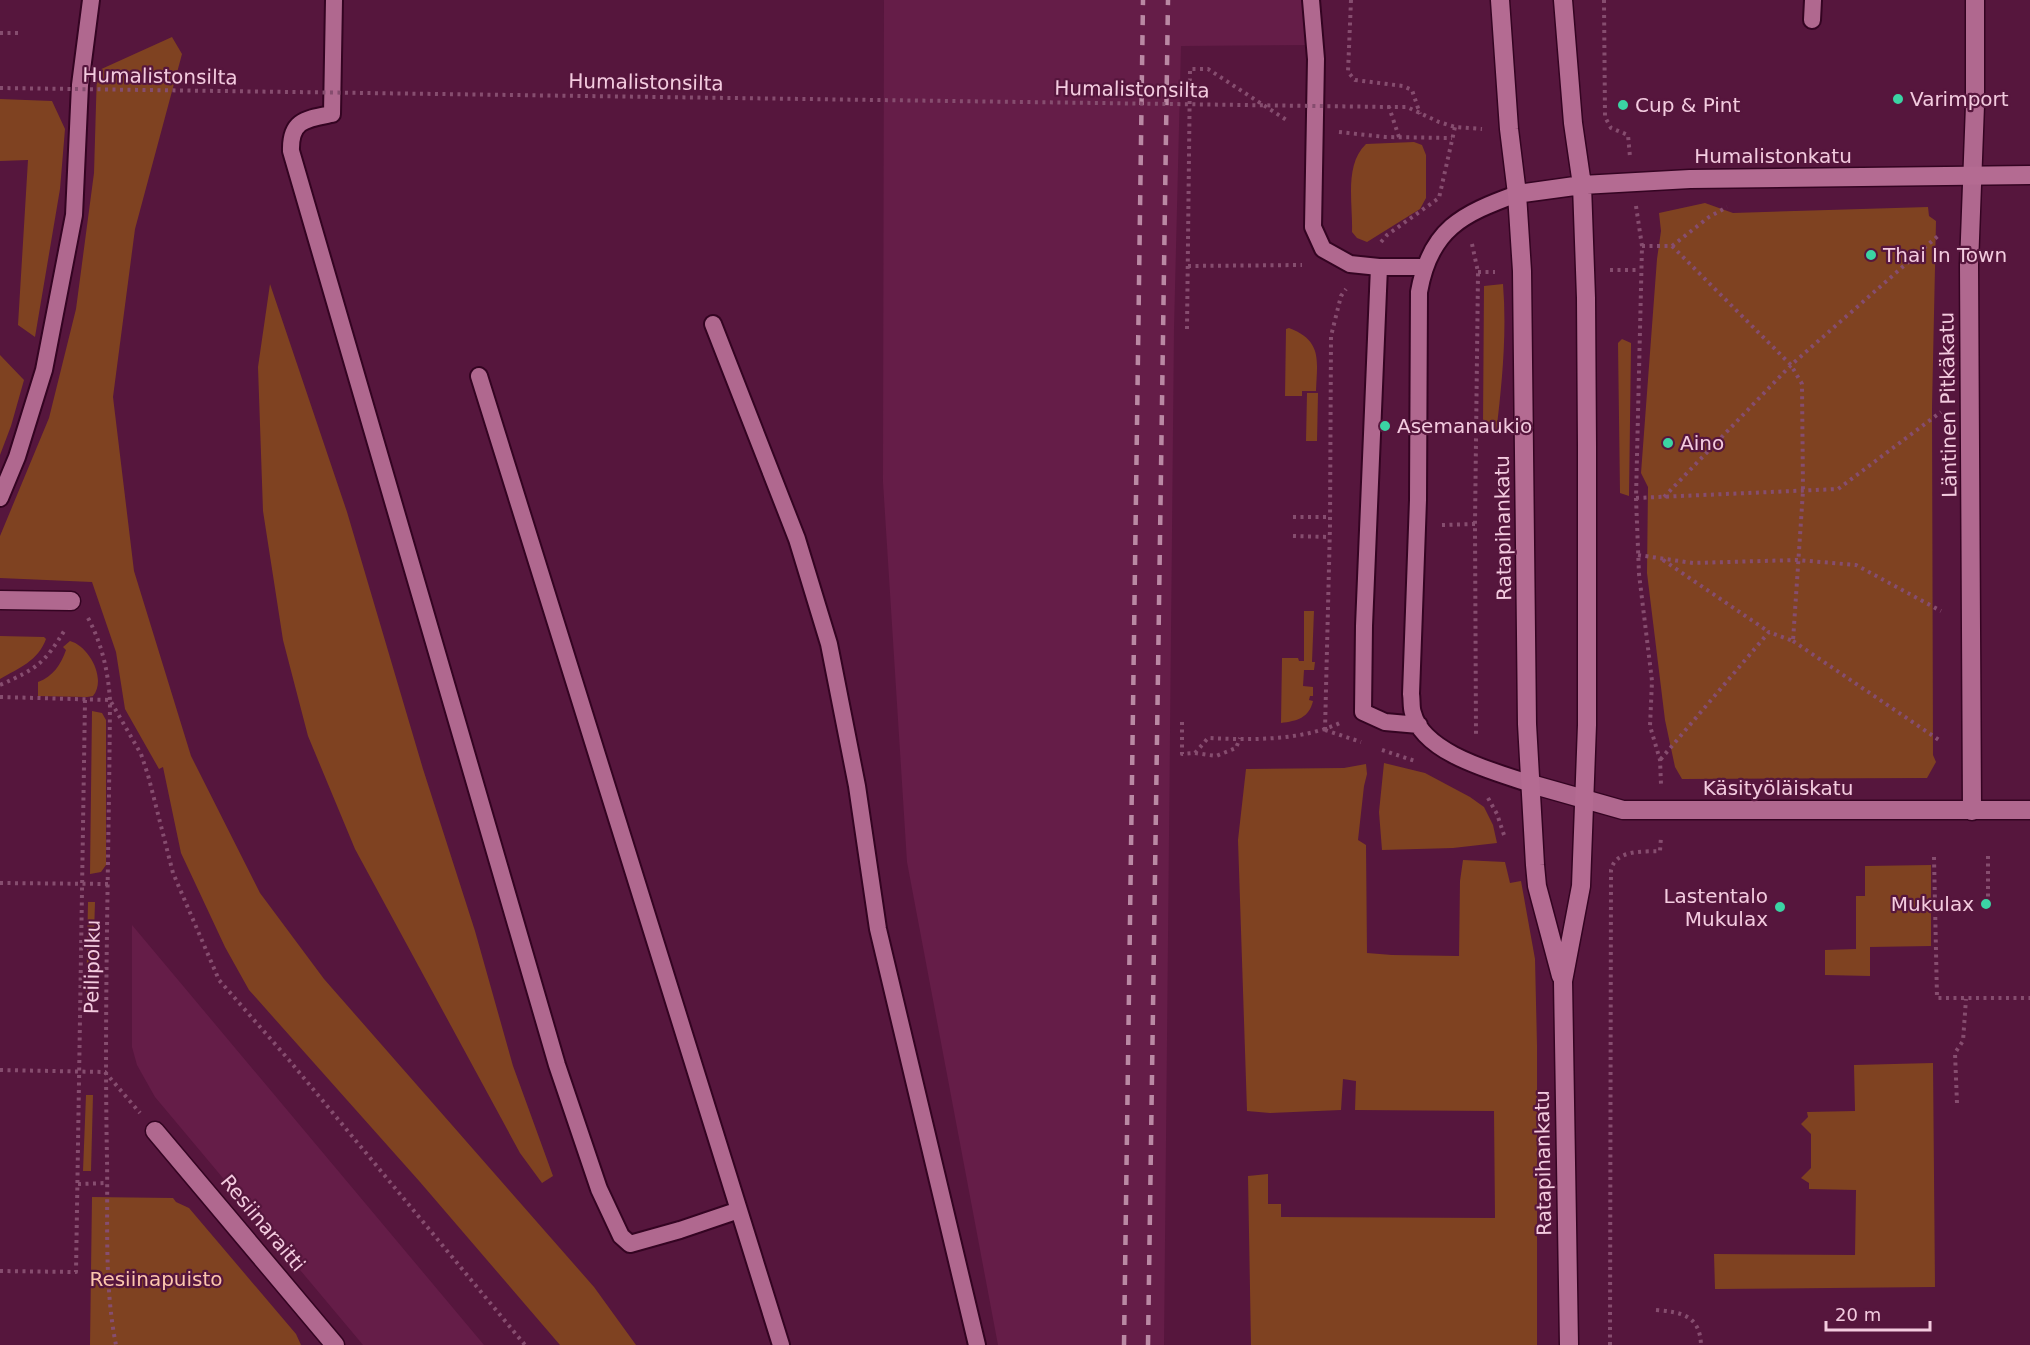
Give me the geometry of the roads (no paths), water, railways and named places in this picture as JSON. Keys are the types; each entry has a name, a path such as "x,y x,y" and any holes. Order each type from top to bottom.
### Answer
{"main road":[{"name":"Ratapihankatu","path":"1500,0 1522,271 1527,724 1537,886 1563,981"},
{"name":"Ratapihankatu","path":"1563,0 1573,123 1582,185 1587,434 1587,724 1581,886 1563,981 1569,1345"},
{"name":"Humalistonkatu","path":"1517,194 1582,185 1690,179 2030,175"}],"street":[{"name":"Läntinen Pitkäkatu","path":"1972,811 1969,265 1975,105 1975,0"},
{"path":"0,600 71,601"},
{"name":"Käsityöläiskatu","path":"1531,784 1623,810 1661,812 2030,810"},
{"name":"Resiinaraitti","path":"155,1131 335,1345"}],"lane":[{"path":"0,498 17,457 44,370 74,215 80,85 91,0"},
{"path":"334,0 332,114 303,121 295,128 290,137 291,151 560,1076 599,1189 621,1236 630,1244 739,1210"},
{"path":"1311,0 1316,59 1313,227 1323,249 1350,264 1379,267 1424,267"},
{"path":"1812,0 1812,20"},
{"path":"1517,194 1481,207 1460,219 1446,230 1424,267 1419,292 1418,500 1411,694 1413,714 1423,733 1438,745 1474,764 1531,784"},
{"path":"1379,267 1364,626 1364,712 1385,722 1419,725"},
{"path":"713,324 797,539 829,645 857,786 878,929 977,1345"},
{"path":"479,375 781,1345"}],"railway":[{"path":"1124,1345 1143,0"},
{"path":"1148,1345 1168,0"}],"place":[{"name":"Varimport","path":"1898,99"},
{"name":"Cup & Pint","path":"1623,105"},
{"name":"Thai In Town","path":"1871,255"},
{"name":"Asemanaukio","path":"1385,426"},
{"name":"Aino","path":"1668,443"},
{"name":"Mukulax","path":"1986,904"},
{"name":"Lastentalo Mukulax","path":"1780,907"}],"park label":[{"name":"Resiinapuisto","path":"156,1279"}]}
